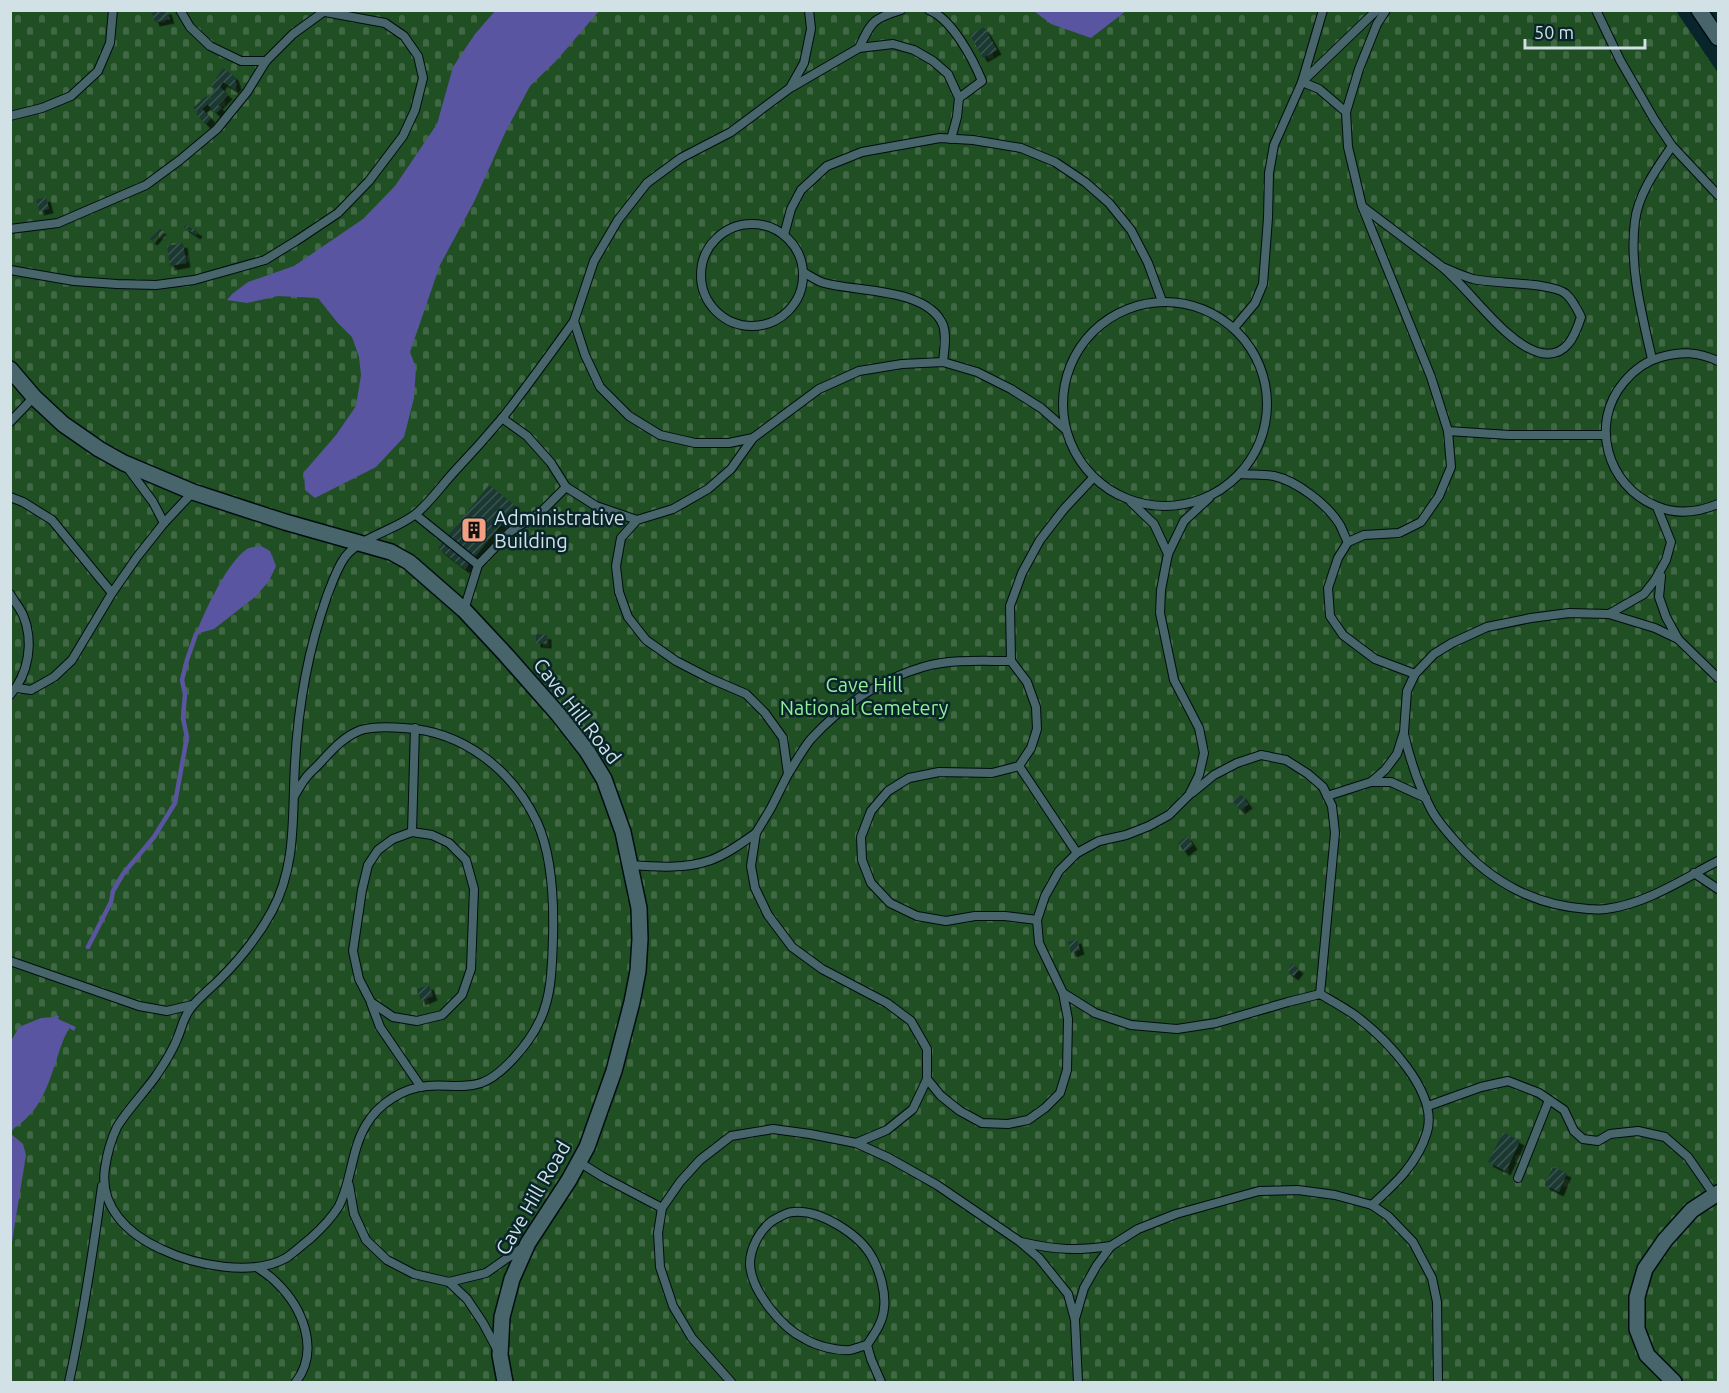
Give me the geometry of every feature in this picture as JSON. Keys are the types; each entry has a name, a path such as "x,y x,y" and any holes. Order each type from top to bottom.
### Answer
{"street":[{"path":"1699,10 1719,38"},
{"name":"Cave Hill Road","path":"10,369 34,397 63,424 124,463 193,492 285,522 391,552 409,562 464,610 558,714 604,779 623,832 639,909 638,971 614,1071 590,1138 579,1162 528,1243 512,1279 502,1317 500,1355 505,1383"},
{"path":"1674,1383 1647,1355 1637,1329 1637,1298 1644,1269 1665,1239 1692,1210 1717,1194"}],"lane":[{"path":"10,116 42,108 71,96 98,71 110,43 113,10"},
{"path":"180,10 190,27 210,46 241,61 266,61"},
{"path":"790,88 804,63 811,29 809,10"},
{"path":"860,48 870,25 882,16 901,10"},
{"path":"929,10 946,23 961,42 973,59 982,81 959,98"},
{"path":"1234,328 1255,303 1263,284 1269,173 1274,145 1302,82 1323,10"},
{"path":"1302,82 1377,10"},
{"path":"1386,10 1377,24 1359,69 1346,112 1348,147 1362,206 1431,377 1448,431 1450,467 1439,495 1421,522 1399,533 1364,535 1348,542 1338,558 1328,588 1330,616 1343,635 1375,659 1415,674"},
{"path":"1596,10 1620,60 1654,119 1672,146 1719,195"},
{"path":"10,230 58,224 146,185 217,129 247,92 266,61 293,34 326,11 385,23 404,36 418,56 423,78 415,110 403,136 369,181 338,213 265,260 194,280 156,285 74,281 10,270"},
{"path":"69,1383 86,1298 107,1153 116,1129 166,1061 192,1005 232,967 253,940 272,912 284,885 290,858 301,695 320,616 333,580 347,554 416,515 502,418 574,321 594,261 618,220 647,183 681,158 731,132 790,88 860,48 893,44 914,50 933,61 948,74 959,98 951,139"},
{"path":"1302,82 1319,89 1346,112"},
{"path":"784,235 791,209 801,190 827,166 862,152 940,138 973,140 1021,148 1055,162 1085,182 1109,203 1131,230 1148,263 1162,302"},
{"path":"1652,359 1637,285 1634,250 1635,219 1646,188 1672,146"},
{"path":"1362,206 1442,267 1522,346 1543,354 1560,351 1575,338 1581,318 1576,307 1564,292 1541,286 1472,279 1442,267"},
{"path":"752,224 769,227 784,235 794,246 803,272 801,289 794,305 781,317 765,324 748,326 731,321 717,312 706,298 701,282 702,264 708,248 720,235 735,227 752,224"},
{"path":"803,272 821,282 858,290 888,293 924,305 937,315 944,327 943,362"},
{"path":"1189,795 1204,753 1199,728 1174,680 1160,613 1161,590 1168,554 1184,522 1209,498 1226,488 1241,474 1259,447 1267,416 1266,384 1254,354 1234,328 1213,313 1188,304 1162,302 1132,307 1105,320 1083,342 1068,368 1062,398 1065,429 1076,455 1093,478 1110,491 1128,500 1155,507 1182,506 1209,498"},
{"path":"574,321 585,355 600,387 629,416 660,435 696,443 729,443 753,438"},
{"path":"1719,361 1705,355 1678,352 1652,359 1632,372 1617,390 1608,412 1605,435 1610,458 1620,479 1637,496 1657,507 1681,512 1704,510 1719,504"},
{"path":"788,774 783,738 765,713 746,694 676,661 646,640 628,617 619,592 616,566 621,538 637,520 672,509 708,489 731,469 753,438 819,389 859,371 902,364 943,362 977,372 1011,389 1041,408 1065,429"},
{"path":"10,422 34,397"},
{"path":"502,418 527,436 551,464 566,488 596,506 637,520"},
{"path":"1448,431 1509,435 1605,435"},
{"path":"124,463 153,502 164,523"},
{"path":"1241,474 1274,476 1298,486 1313,497 1339,524 1348,542"},
{"path":"1037,920 1005,916 975,916 946,921 917,916 890,903 871,883 862,860 861,837 871,811 888,791 909,778 939,772 992,773 1019,766 1031,748 1037,729 1035,707 1027,682 1011,661 1010,606 1022,573 1040,540 1064,509 1093,478"},
{"path":"464,610 478,566 510,532 540,512 566,488"},
{"path":"17,688 31,690 54,677 72,660 112,593 137,557 193,492"},
{"path":"10,497 23,502 52,520 112,593"},
{"path":"1128,500 1154,524 1168,554"},
{"path":"1657,507 1671,542 1659,581 1659,597 1666,617 1678,639 1719,678"},
{"path":"416,515 478,566"},
{"path":"1609,614 1644,594 1666,560"},
{"path":"10,594 23,615 29,639 27,665 17,688 10,695"},
{"path":"1371,782 1385,770 1397,754 1404,732 1407,691 1415,674 1434,654 1452,643 1487,627 1569,613 1609,614 1655,628 1678,639"},
{"path":"856,1143 887,1130 913,1109 927,1079 927,1049 911,1021 886,1003 822,969 792,947 768,915 755,888 751,866 756,833 788,774 810,741 832,719 863,695 893,679 923,667 954,662 1011,661"},
{"path":"102,1185 111,1208 131,1232 158,1248 187,1260 258,1268 285,1258 329,1222 348,1183 354,1152 367,1123 383,1103 407,1090 421,1087 452,1087 482,1083 504,1068 523,1047 540,1022 552,967 553,933 552,899 545,842 536,818 520,792 496,766 470,746 437,733 415,728 365,728 347,737 331,749 320,764 304,779 294,797"},
{"path":"412,832 415,728"},
{"path":"1404,732 1409,756 1427,799 1433,812 1449,834 1487,873 1514,889 1542,901 1569,908 1605,909 1639,901 1719,861"},
{"path":"927,1079 941,1096 960,1111 982,1123 1008,1124 1028,1120 1045,1108 1060,1093 1067,1070 1068,1019 1063,993 1039,943 1037,920 1045,896 1059,871 1077,854 1099,841 1126,835 1169,815 1214,775 1237,763 1261,755 1286,760 1308,774 1323,787 1332,806 1335,833 1320,994"},
{"path":"1019,766 1077,854"},
{"path":"1327,796 1371,782 1391,782 1427,799"},
{"path":"371,1002 393,1017 417,1021 442,1015 462,995 471,969 474,889 466,860 449,843 432,835 412,832 393,839 378,850 368,866 362,890 353,951 358,979 371,1002 380,1027 421,1087"},
{"path":"631,865 659,867 710,860 737,847 756,833"},
{"path":"1694,873 1719,889"},
{"path":"10,961 139,1006 166,1011 192,1005"},
{"path":"1063,993 1095,1013 1131,1025 1177,1029 1216,1023 1320,994 1355,1016 1385,1042 1414,1076 1428,1106 1428,1131 1413,1162 1395,1184 1372,1205"},
{"path":"1428,1106 1481,1087 1508,1081 1539,1093 1564,1110 1574,1131 1583,1139 1598,1141 1610,1134 1638,1131 1665,1137 1688,1157 1717,1194"},
{"path":"1518,1178 1549,1100"},
{"path":"731,1383 692,1338 673,1306 660,1267 658,1233 662,1208 680,1182 700,1160 731,1136 773,1129 856,1143 889,1158 937,1185 1019,1241 1039,1258 1068,1294 1075,1320 1078,1383"},
{"path":"579,1162 662,1208"},
{"path":"348,1183 354,1214 366,1240 387,1260 414,1274 449,1282 486,1273 528,1243"},
{"path":"1075,1320 1084,1288 1097,1266 1112,1246 1138,1229 1176,1214 1258,1191 1298,1190 1335,1195 1372,1205 1388,1216 1413,1242 1432,1278 1437,1302 1438,1383"},
{"path":"867,1345 850,1350 829,1347 805,1339 783,1323 767,1305 755,1285 750,1264 756,1239 772,1221 792,1212 816,1215 835,1223 857,1239 873,1258 882,1284 884,1307 879,1327 867,1345 881,1383"},
{"path":"1019,1241 1052,1249 1084,1250 1112,1246"},
{"path":"258,1268 277,1283 294,1305 305,1327 309,1351 302,1374 296,1383"},
{"path":"449,1282 467,1299 500,1355"}],"green space":[{"name":"Cave Hill National Cemetery","path":"10,11 1676,11 1718,73 1718,1382 11,1382"}],"shaded area":[{"path":"1126,10 1091,38 1051,24 1034,11"},
{"path":"495,11 599,11 556,61 530,86 505,133 474,202 440,265 410,352 416,368 414,398 404,437 376,467 315,498 305,490 304,472 336,435 356,406 361,375 359,357 352,337 318,298 278,296 247,303 227,300 248,282 294,266 363,219 395,186 437,124 453,67 475,34"},
{"path":"261,546 270,551 276,566 269,581 255,597 214,629 196,634 232,564 247,549"},
{"path":"59,1016 58,1019 76,1027 74,1031 69,1028 48,1084 37,1105 11,1133 11,1041 19,1027"},
{"path":"11,1134 23,1144 26,1155 11,1248"}],"building":[{"path":"167,10 170,19 155,22 152,13"},
{"path":"984,27 997,50 983,58 970,35"},
{"path":"223,68 234,76 237,85 234,89 223,82 220,87 228,95 218,105 222,108 216,113 207,104 202,109 211,118 206,124 193,108 206,96 210,100 209,96 216,89 211,86"},
{"path":"46,197 49,209 39,211 36,200"},
{"path":"186,225 198,232 196,235 184,227"},
{"path":"159,228 162,230 153,241 150,239"},
{"path":"183,243 186,263 170,266 167,246"},
{"name":"Administrative Building","path":"489,485 516,506 465,569 438,548"},
{"path":"536,634 547,635 547,644 536,643"},
{"path":"1241,794 1248,804 1240,810 1233,801"},
{"path":"1187,836 1193,845 1184,852 1178,843"},
{"path":"1077,939 1080,950 1071,953 1068,942"},
{"path":"1292,964 1299,969 1294,976 1287,971"},
{"path":"429,985 433,996 421,1001 417,989"},
{"path":"1503,1132 1520,1141 1506,1171 1488,1162"},
{"path":"1553,1167 1567,1173 1559,1192 1545,1185"}],"waterway":[{"path":"88,947 123,874 154,837 175,803 187,737 183,718 185,694 182,680 196,634"}],"place":[{"name":"Administrative Building","path":"474,530"}]}
